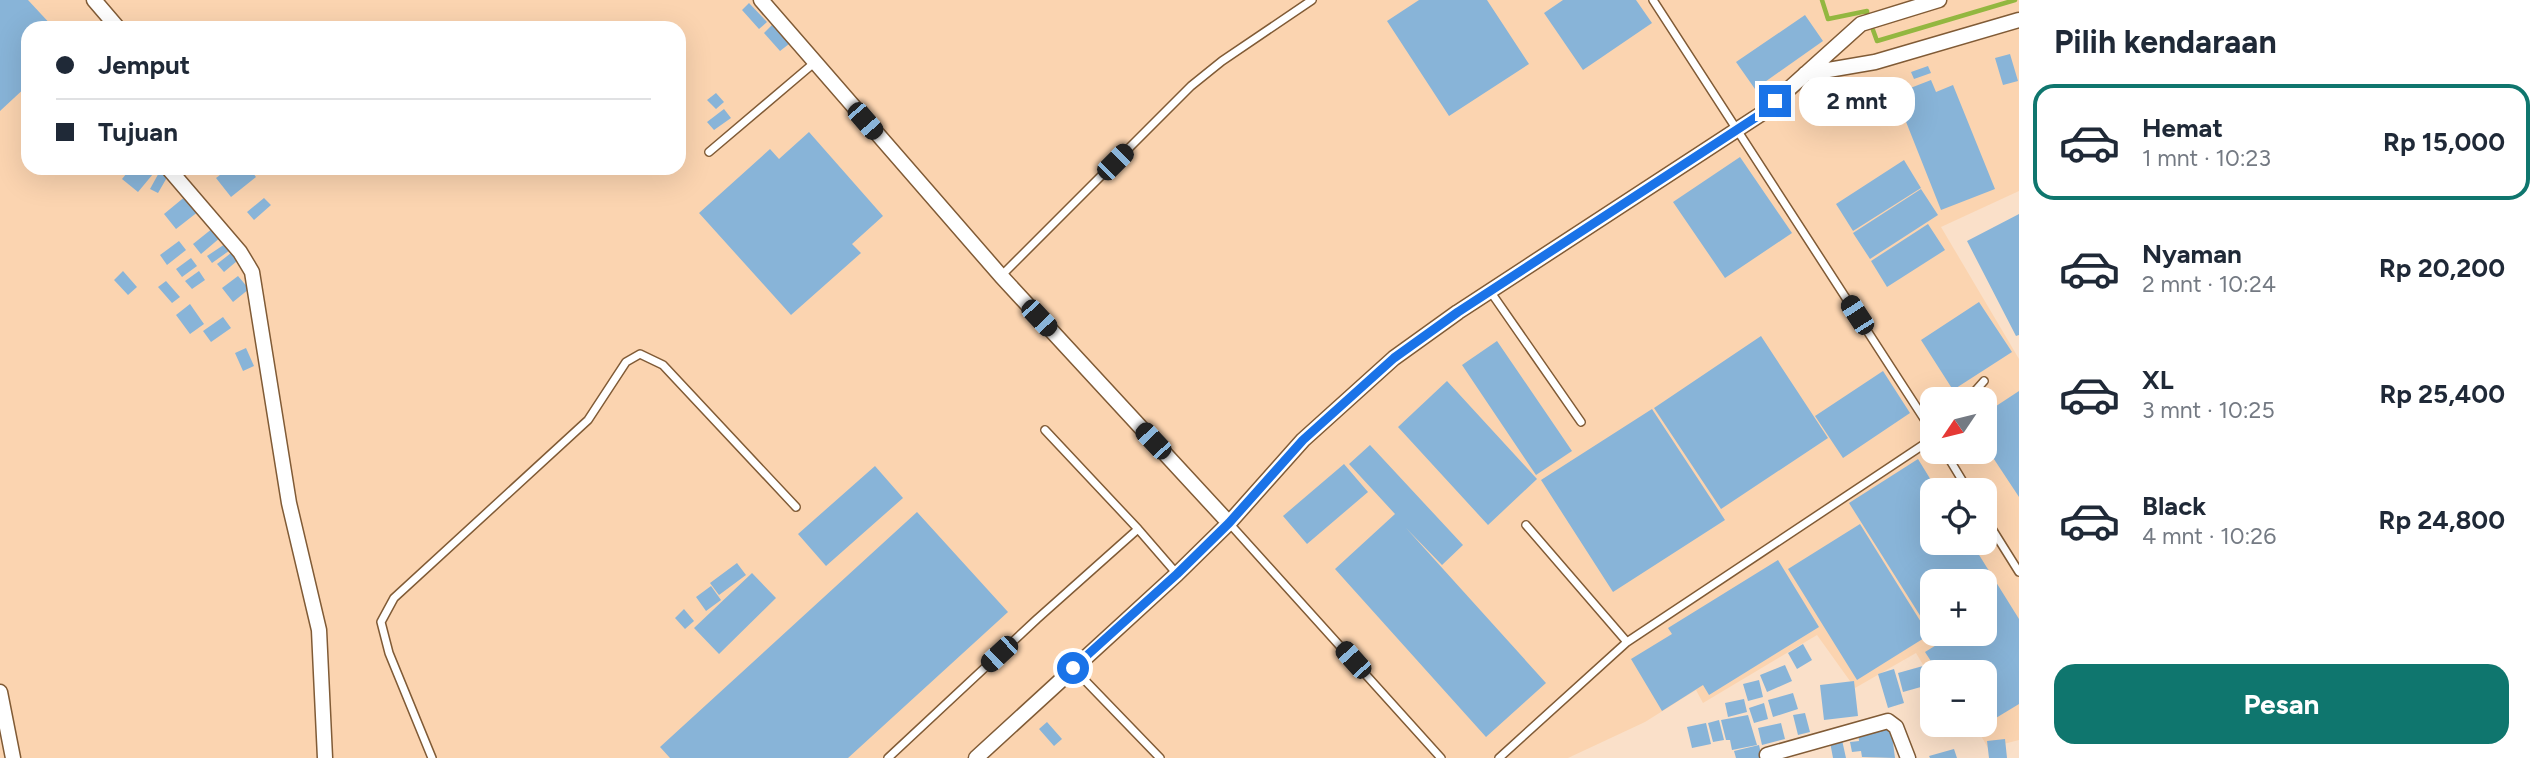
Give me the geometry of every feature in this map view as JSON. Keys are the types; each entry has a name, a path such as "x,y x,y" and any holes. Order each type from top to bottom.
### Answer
{"street":[{"path":"94,0 112,21"},
{"path":"761,0 1001,276 1229,523"},
{"path":"976,758 1177,574 1229,523 1303,440 1394,358 1490,291 1761,114 1861,24 1939,0"},
{"path":"1804,74 1875,62 2019,20"},
{"path":"174,175 240,252 252,272 289,503 319,630 325,758"},
{"path":"0,692 13,758"},
{"path":"1767,755 1888,721 1896,727 1908,758"}],"lane":[{"path":"1001,276 1191,86 1222,61 1312,0"},
{"path":"1653,0 1920,412"},
{"path":"709,152 814,63"},
{"path":"1490,291 1581,422"},
{"path":"432,758 389,653 381,621 394,598 589,420 626,362 640,354 663,365 796,507"},
{"path":"1979,387 1984,381"},
{"path":"1045,430 1177,574"},
{"path":"1499,758 1627,642 1920,447"},
{"path":"1229,523 1441,758"},
{"path":"1526,525 1627,642"},
{"path":"888,758 1138,529"},
{"path":"1997,537 2019,572"},
{"path":"1073,668 1160,758"}],"shaded area":[{"path":"0,0 2019,0 2019,191 1941,227 2019,359 2019,740 1988,748 1982,737 1997,737 1997,660 1920,660 1916,653 1855,688 1817,635 1703,703 1696,690 1645,722 1568,758 0,758"}],"building":[{"path":"0,0 28,0 48,21 21,21 21,92 0,111"},
{"path":"1419,0 1487,0 1529,64 1449,116 1387,21"},
{"path":"1563,0 1636,0 1652,23 1583,70 1544,13"},
{"path":"749,3 767,22 759,29 742,10"},
{"path":"1805,15 1823,41 1755,89 1736,62"},
{"path":"772,25 789,44 780,51 764,33"},
{"path":"2010,54 2018,81 2003,85 1995,58"},
{"path":"1928,66 1931,73 1914,79 1911,72"},
{"path":"1931,80 1936,92 1953,85 1995,189 1941,210 1895,94"},
{"path":"716,93 724,102 716,109 707,100"},
{"path":"724,109 731,118 714,130 707,122"},
{"path":"809,132 883,216 852,244 861,253 791,315 699,213 770,149 779,159"},
{"path":"1740,157 1792,233 1725,278 1673,202"},
{"path":"1904,160 1921,188 1853,231 1836,204"},
{"path":"125,175 152,175 138,192 122,179"},
{"path":"158,175 168,175 158,193 150,189"},
{"path":"220,175 256,177 231,197 216,178"},
{"path":"1921,189 1938,215 1870,259 1853,233"},
{"path":"187,195 199,211 176,229 164,214"},
{"path":"264,198 271,205 254,220 247,212"},
{"path":"2019,214 2019,335 2016,336 1967,241"},
{"path":"1928,224 1945,250 1887,287 1871,261"},
{"path":"213,228 221,237 201,254 193,244"},
{"path":"179,241 186,250 167,265 160,255"},
{"path":"228,242 233,248 212,263 207,256"},
{"path":"231,253 237,261 224,272 217,264"},
{"path":"191,258 197,266 182,277 176,269"},
{"path":"123,271 137,287 128,295 114,280"},
{"path":"199,271 205,280 192,289 185,281"},
{"path":"238,276 249,289 233,302 222,288"},
{"path":"166,281 180,297 172,303 158,287"},
{"path":"1979,302 2012,352 1958,387 1951,387 1921,340"},
{"path":"190,304 204,324 190,334 176,315"},
{"path":"223,317 231,328 211,342 203,331"},
{"path":"1761,336 1828,438 1721,509 1654,408"},
{"path":"1497,341 1572,451 1536,475 1462,365"},
{"path":"246,348 254,366 243,371 235,353"},
{"path":"1883,371 1910,413 1843,458 1815,416"},
{"path":"1447,381 1537,479 1488,525 1398,427"},
{"path":"2019,391 2019,497 1997,464 1997,405"},
{"path":"1652,409 1725,520 1613,592 1541,480"},
{"path":"1370,445 1463,545 1442,565 1406,528 1546,683 1486,737 1335,569 1395,514 1349,464"},
{"path":"1918,459 1930,478 1920,478 1920,555 1979,555 1988,569 1920,569 1920,615 1849,503"},
{"path":"1344,464 1368,492 1307,544 1283,516"},
{"path":"875,466 903,498 826,566 798,534"},
{"path":"917,512 1008,612 848,758 670,758 660,747"},
{"path":"1860,524 1920,621 1920,641 1857,680 1788,569"},
{"path":"1778,560 1819,627 1709,695 1703,685 1662,711 1631,659 1672,634 1668,628"},
{"path":"737,563 746,575 719,595 710,583"},
{"path":"752,573 776,598 719,654 694,628"},
{"path":"1997,584 2019,619 2019,704 1997,717 1997,660 1930,660 1925,652 1935,646 1997,646"},
{"path":"711,586 721,600 706,611 696,597"},
{"path":"684,609 694,621 685,629 675,618"},
{"path":"1803,644 1812,660 1797,669 1788,653"},
{"path":"1785,665 1792,681 1767,692 1760,675"},
{"path":"1920,667 1920,687 1903,692 1898,673"},
{"path":"1894,669 1904,703 1888,708 1878,674"},
{"path":"1759,680 1763,697 1748,701 1743,684"},
{"path":"1854,681 1858,716 1824,720 1820,685"},
{"path":"1793,693 1798,709 1773,717 1768,700"},
{"path":"1744,699 1747,712 1728,717 1725,703"},
{"path":"1764,703 1768,719 1754,723 1749,708"},
{"path":"1805,713 1810,732 1798,735 1793,715"},
{"path":"1748,715 1757,745 1732,750 1730,740 1726,740 1721,720"},
{"path":"1719,720 1724,740 1713,742 1708,723"},
{"path":"1047,722 1062,739 1054,746 1039,729"},
{"path":"1706,723 1711,744 1692,748 1687,727"},
{"path":"1781,723 1785,739 1762,745 1758,728"},
{"path":"1891,727 1895,758 1862,757 1861,751 1852,752 1850,742 1859,741 1858,732"},
{"path":"2005,739 2007,758 1989,758 1987,741"},
{"path":"1842,740 1846,758 1833,758 1830,742"},
{"path":"1759,745 1762,758 1736,758 1734,751"},
{"path":"1954,749 1957,758 1929,756"}],"waterway":[{"path":"1822,0 1828,19 1867,13"},
{"path":"1873,30 1877,41 2015,0"}],"route":[{"path":"1073,668 1177,574 1229,523 1303,440 1394,358 1458,312 1761,114 1775,101"}]}
